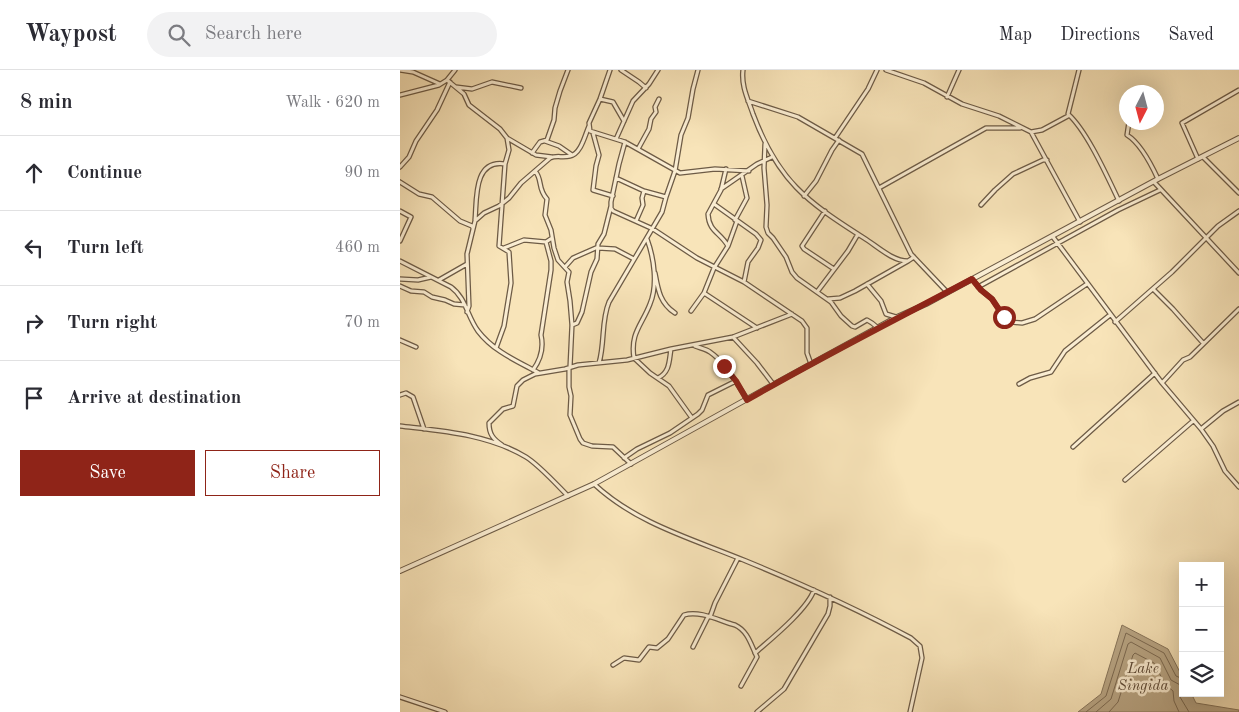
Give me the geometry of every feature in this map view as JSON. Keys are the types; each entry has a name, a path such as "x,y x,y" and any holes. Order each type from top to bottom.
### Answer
{"street":[{"path":"400,70 412,72 440,84"},
{"path":"400,167 409,157 416,141 438,110 448,81 455,70"},
{"path":"532,153 540,142 545,140 554,120 557,99 568,70"},
{"path":"448,81 465,95 469,105 500,129 507,138 538,156 572,156 578,150 611,70"},
{"path":"621,70 646,88"},
{"path":"616,139 633,101 646,88 658,70"},
{"path":"599,363 602,355 607,307 662,212 675,171 681,135 689,112 698,70"},
{"path":"743,70 742,81 765,144 790,182 804,196 858,234 894,258 908,261"},
{"path":"804,196 816,181 837,139 868,90 877,70"},
{"path":"886,70 926,84 962,104 998,116 1032,132 1042,130 1068,116"},
{"path":"947,97 959,70"},
{"path":"1068,116 1078,71"},
{"path":"400,95 448,81"},
{"path":"456,86 472,89 492,82 521,88"},
{"path":"1198,159 1182,123 1239,90"},
{"path":"600,99 613,102 624,121"},
{"path":"638,149 656,112 659,99"},
{"path":"748,101 798,117 862,154 914,257 947,292"},
{"path":"1068,116 1074,119 1083,133 1119,201"},
{"path":"588,126 590,131 625,142 675,171 687,173 715,169 749,171"},
{"path":"879,188 986,128 1022,128"},
{"path":"1128,130 1127,135 1133,139 1148,159 1160,190 1239,273"},
{"path":"593,132 599,155 593,190 613,196"},
{"path":"1032,132 1081,222"},
{"path":"496,348 504,326 511,283 509,252 500,247 499,241 505,164 509,150 507,138"},
{"path":"400,571 568,496 631,465 773,384 878,329 897,317 1239,138"},
{"path":"545,140 559,146 572,156"},
{"path":"572,325 577,322 582,312 591,272 604,234 625,142"},
{"path":"765,144 766,230 786,257 794,275 831,302 841,316 852,326 856,327 867,320 872,322 878,329"},
{"path":"475,220 513,195 521,183 552,157"},
{"path":"721,190 756,164 772,157"},
{"path":"1203,157 1239,192"},
{"path":"981,205 1013,174 1043,160 1047,160"},
{"path":"467,312 469,306 467,254 475,220 476,195 481,176 489,167 505,164"},
{"path":"726,169 721,190 708,214 709,224 728,246"},
{"path":"535,172 540,178 541,191 547,198 544,215 558,260 569,272 567,282 572,325 569,387 571,396 570,415 580,439 587,445 613,447 631,465"},
{"path":"691,311 704,293 714,268 728,246 736,220 747,198 742,176"},
{"path":"616,178 644,191 666,197"},
{"path":"400,182 419,194 432,197 460,222 473,228"},
{"path":"978,287 1118,210 1160,190"},
{"path":"636,221 643,204 644,191"},
{"path":"714,204 756,234 761,240 748,262 744,282"},
{"path":"611,206 616,213 653,229 673,244 714,268 744,282 792,314 806,326 807,353 811,364"},
{"path":"400,211 411,217 400,241"},
{"path":"825,211 802,246 834,270"},
{"path":"1115,322 1153,289 1218,226 1239,212"},
{"path":"817,292 848,251 858,234"},
{"path":"1053,237 1162,383 1201,429 1213,446 1225,471 1239,487"},
{"path":"503,248 524,240 546,242 552,238"},
{"path":"647,239 658,290 667,308 675,313"},
{"path":"533,370 542,350 542,335 551,270 551,261 546,242"},
{"path":"565,267 571,259 598,248 615,249 634,259"},
{"path":"825,299 840,298 914,257"},
{"path":"400,261 459,293 477,330 496,348 540,373"},
{"path":"438,281 467,264"},
{"path":"654,267 652,299 637,327 633,340 634,358 674,391 692,418"},
{"path":"400,279 418,280 431,277"},
{"path":"972,279 992,299 1006,319 1011,322 1022,323 1035,319 1087,284"},
{"path":"867,284 881,301 886,314 897,317"},
{"path":"400,286 411,291 424,292 432,297 454,304 465,305"},
{"path":"1153,289 1173,308 1203,344"},
{"path":"704,293 756,328"},
{"path":"1162,383 1183,360 1189,358 1239,309"},
{"path":"502,446 491,436 489,423 503,409 513,406 515,391 523,380 540,373 570,368 578,364 610,363 733,337 792,314"},
{"path":"1019,384 1030,378 1051,372 1065,351 1110,315"},
{"path":"733,337 773,384"},
{"path":"400,340 416,347"},
{"path":"695,345 711,353 736,381 747,400"},
{"path":"658,378 664,375 668,369 671,349"},
{"path":"602,355 610,363"},
{"path":"1073,447 1155,373"},
{"path":"624,458 670,433 692,418 702,410 708,395 736,381"},
{"path":"400,395 406,393 413,397 424,429"},
{"path":"1201,429 1223,411 1239,402"},
{"path":"1126,480 1193,421"},
{"path":"400,426 450,432 502,446 530,460 568,496"},
{"path":"594,484 614,502 647,520 830,597 911,638 920,646 922,658 910,712"},
{"path":"693,647 738,558"},
{"path":"755,653 804,606 812,597 814,590"},
{"path":"757,712 787,685 828,614 830,597"},
{"path":"612,665 624,658 639,660 649,647 657,648 661,646 684,615 691,614 709,617 740,627 746,635 755,653 756,660 741,686"},
{"path":"400,697 444,712"}],"water":[{"name":"Lake Singida","path":"1122,625 1168,649 1179,670 1179,697 1193,697 1196,703 1239,710 1239,712 1078,712 1101,694"}],"route":[{"path":"724,366 736,381 747,400 897,317 926,304 972,279 992,299 1004,317"}]}
